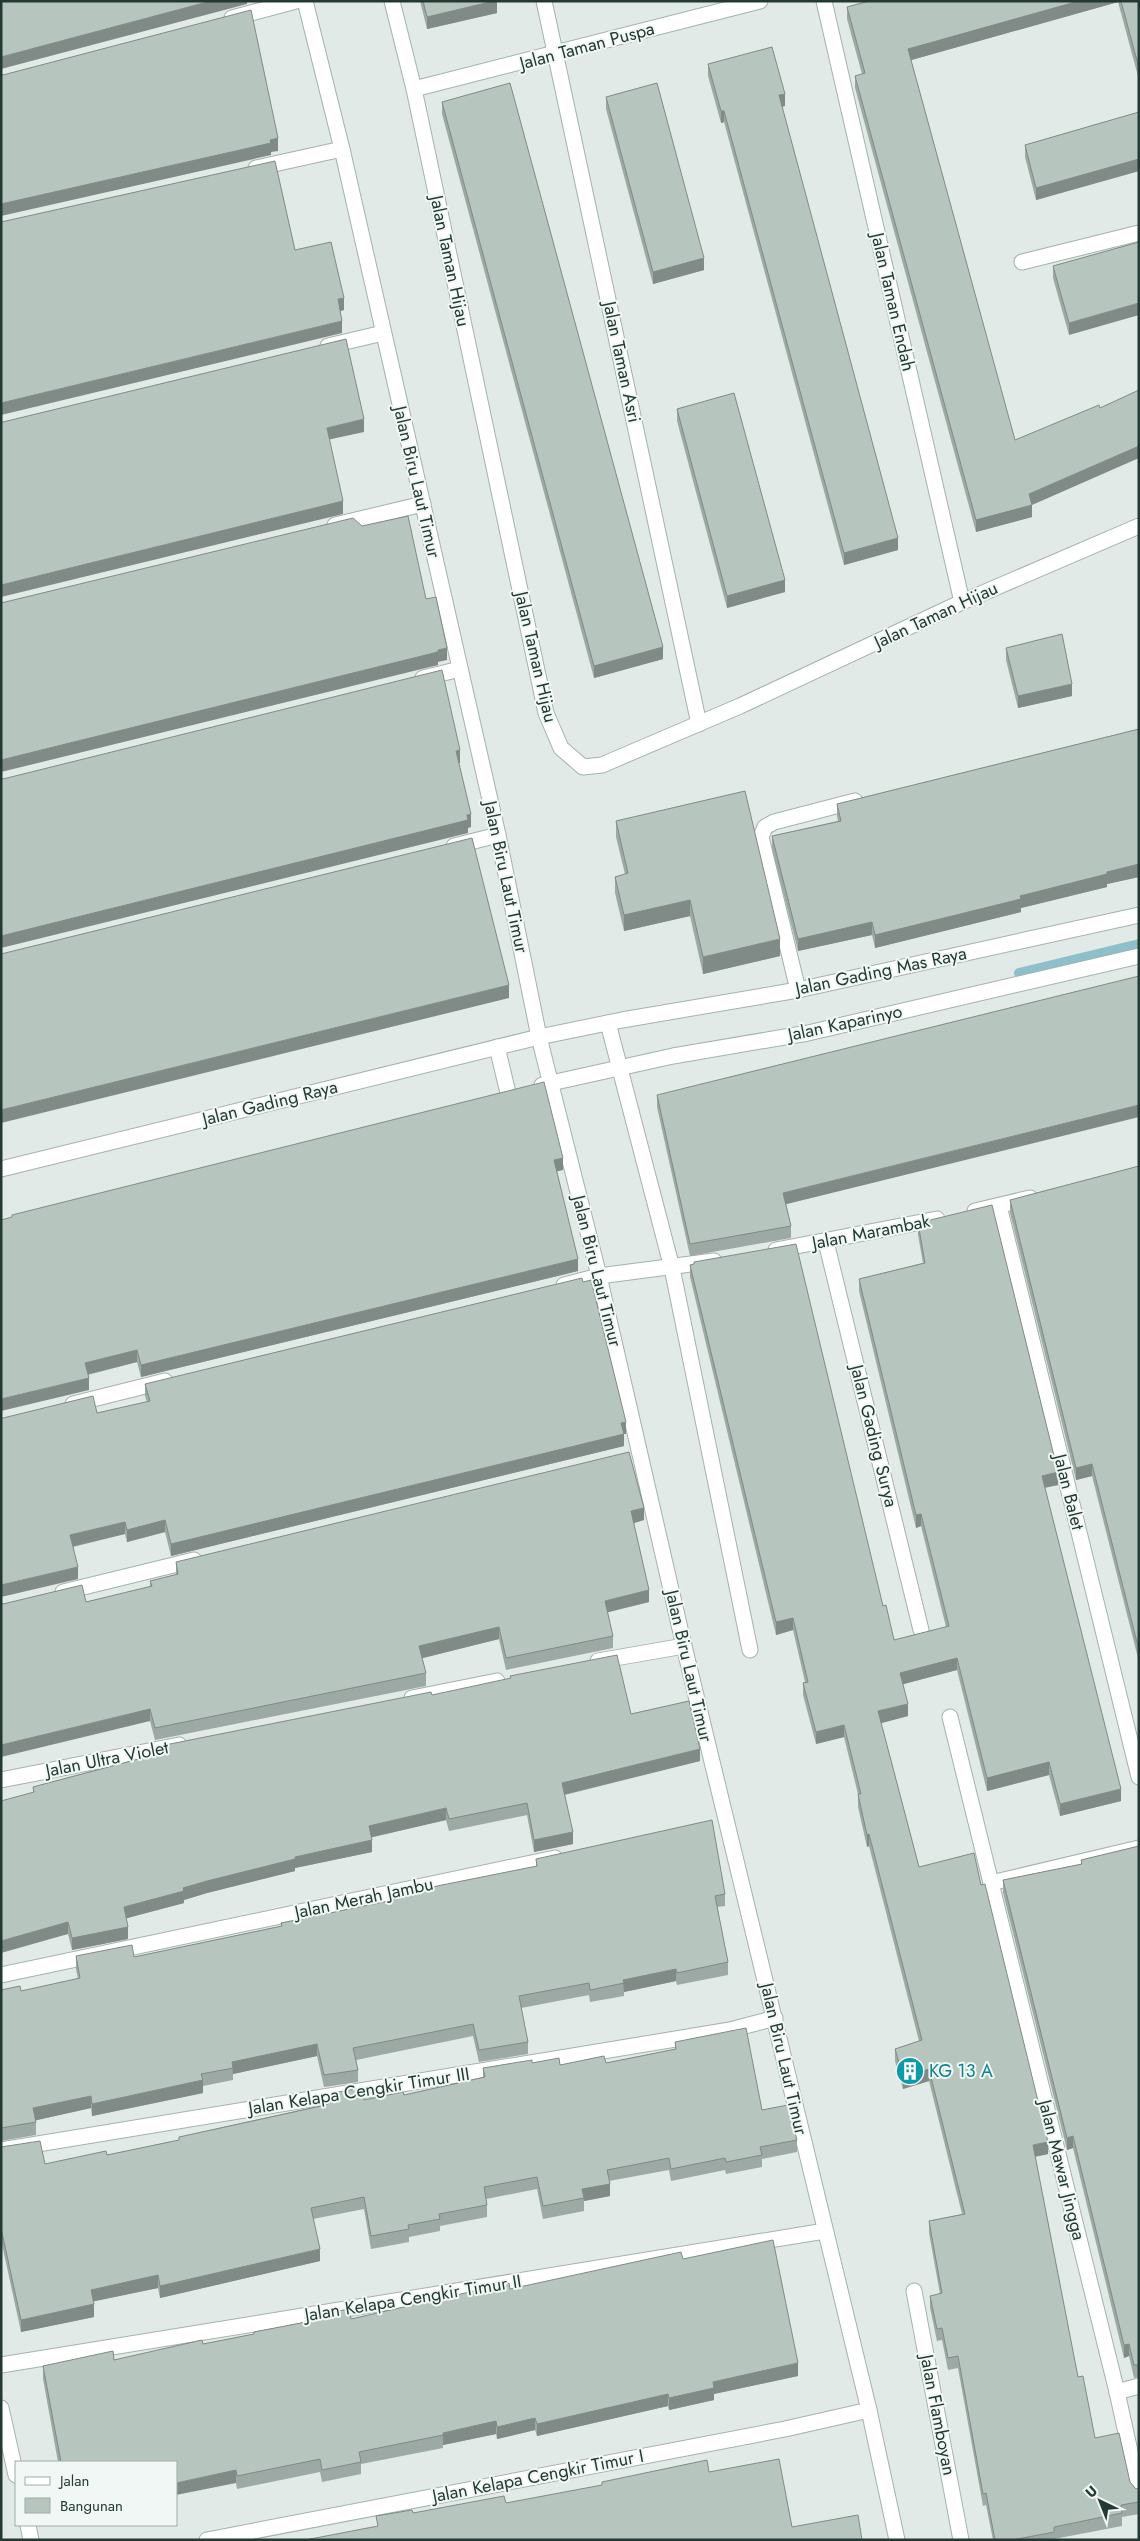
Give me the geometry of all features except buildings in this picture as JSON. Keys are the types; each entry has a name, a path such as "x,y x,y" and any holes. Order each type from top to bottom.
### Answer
{"street":[{"path":"213,23 296,1"},
{"name":"Jalan Biru Laut Timur","path":"305,1 342,148 498,835 536,1038 556,1081 606,1275 640,1452 684,1646 869,2410 897,2540"},
{"name":"Jalan Taman Hijau","path":"392,1 414,89 546,713 556,739 568,756 583,767 602,765 699,724 962,602 1139,526"},
{"name":"Jalan Taman Asri","path":"544,1 699,724"},
{"name":"Jalan Taman Puspa","path":"414,89 760,1"},
{"name":"Jalan Taman Endah","path":"824,1 962,602"},
{"path":"240,171 342,148"},
{"path":"1022,262 1139,233"},
{"path":"309,350 383,333"},
{"path":"324,528 423,504"},
{"path":"410,681 460,669"},
{"path":"798,990 760,837 765,828 774,822 873,797"},
{"path":"435,850 498,835"},
{"name":"Jalan Gading Mas Raya","path":"556,1034 610,1022 798,990 1139,915"},
{"name":"Jalan Kaparinyo","path":"556,1081 808,1033 1139,956"},
{"path":"610,1022 613,1069 666,1268 750,1650"},
{"name":"Jalan Gading Raya","path":"1,1169 556,1034"},
{"path":"497,1047 508,1093"},
{"path":"489,1098 556,1081"},
{"name":"Jalan Marambak","path":"758,1253 826,1242 958,1215 1046,1194"},
{"name":"Jalan Balet","path":"999,1206 1139,1777"},
{"name":"Jalan Gading Surya","path":"826,1242 922,1630"},
{"path":"546,1289 606,1275 730,1258"},
{"path":"59,1407 183,1377"},
{"path":"624,1456 640,1452"},
{"path":"50,1595 204,1558"},
{"path":"585,1664 684,1646"},
{"path":"400,1701 517,1678"},
{"name":"Jalan Mawar Jingga","path":"950,1717 1117,2392 1139,2492"},
{"name":"Jalan Ultra Violet","path":"1,1780 196,1742"},
{"path":"708,1823 726,1817"},
{"path":"991,1883 1139,1848"},
{"name":"Jalan Merah Jambu","path":"1,1975 573,1854"},
{"name":"Jalan Kelapa Cengkir Timur III","path":"1,2150 730,2030 774,2018"},
{"name":"Jalan Kelapa Cengkir Timur II","path":"1,2365 826,2231"},
{"name":"Jalan Flamboyan","path":"914,2291 961,2540"},
{"path":"1117,2392 1139,2386"},
{"path":"1,2408 15,2471"},
{"name":"Jalan Kelapa Cengkir Timur I","path":"207,2540 785,2429 869,2410"},
{"path":"28,2526 31,2540"}],"waterway":[{"path":"1019,973 1139,944"}],"place":[{"name":"KG 13 A","path":"910,2071"}]}
